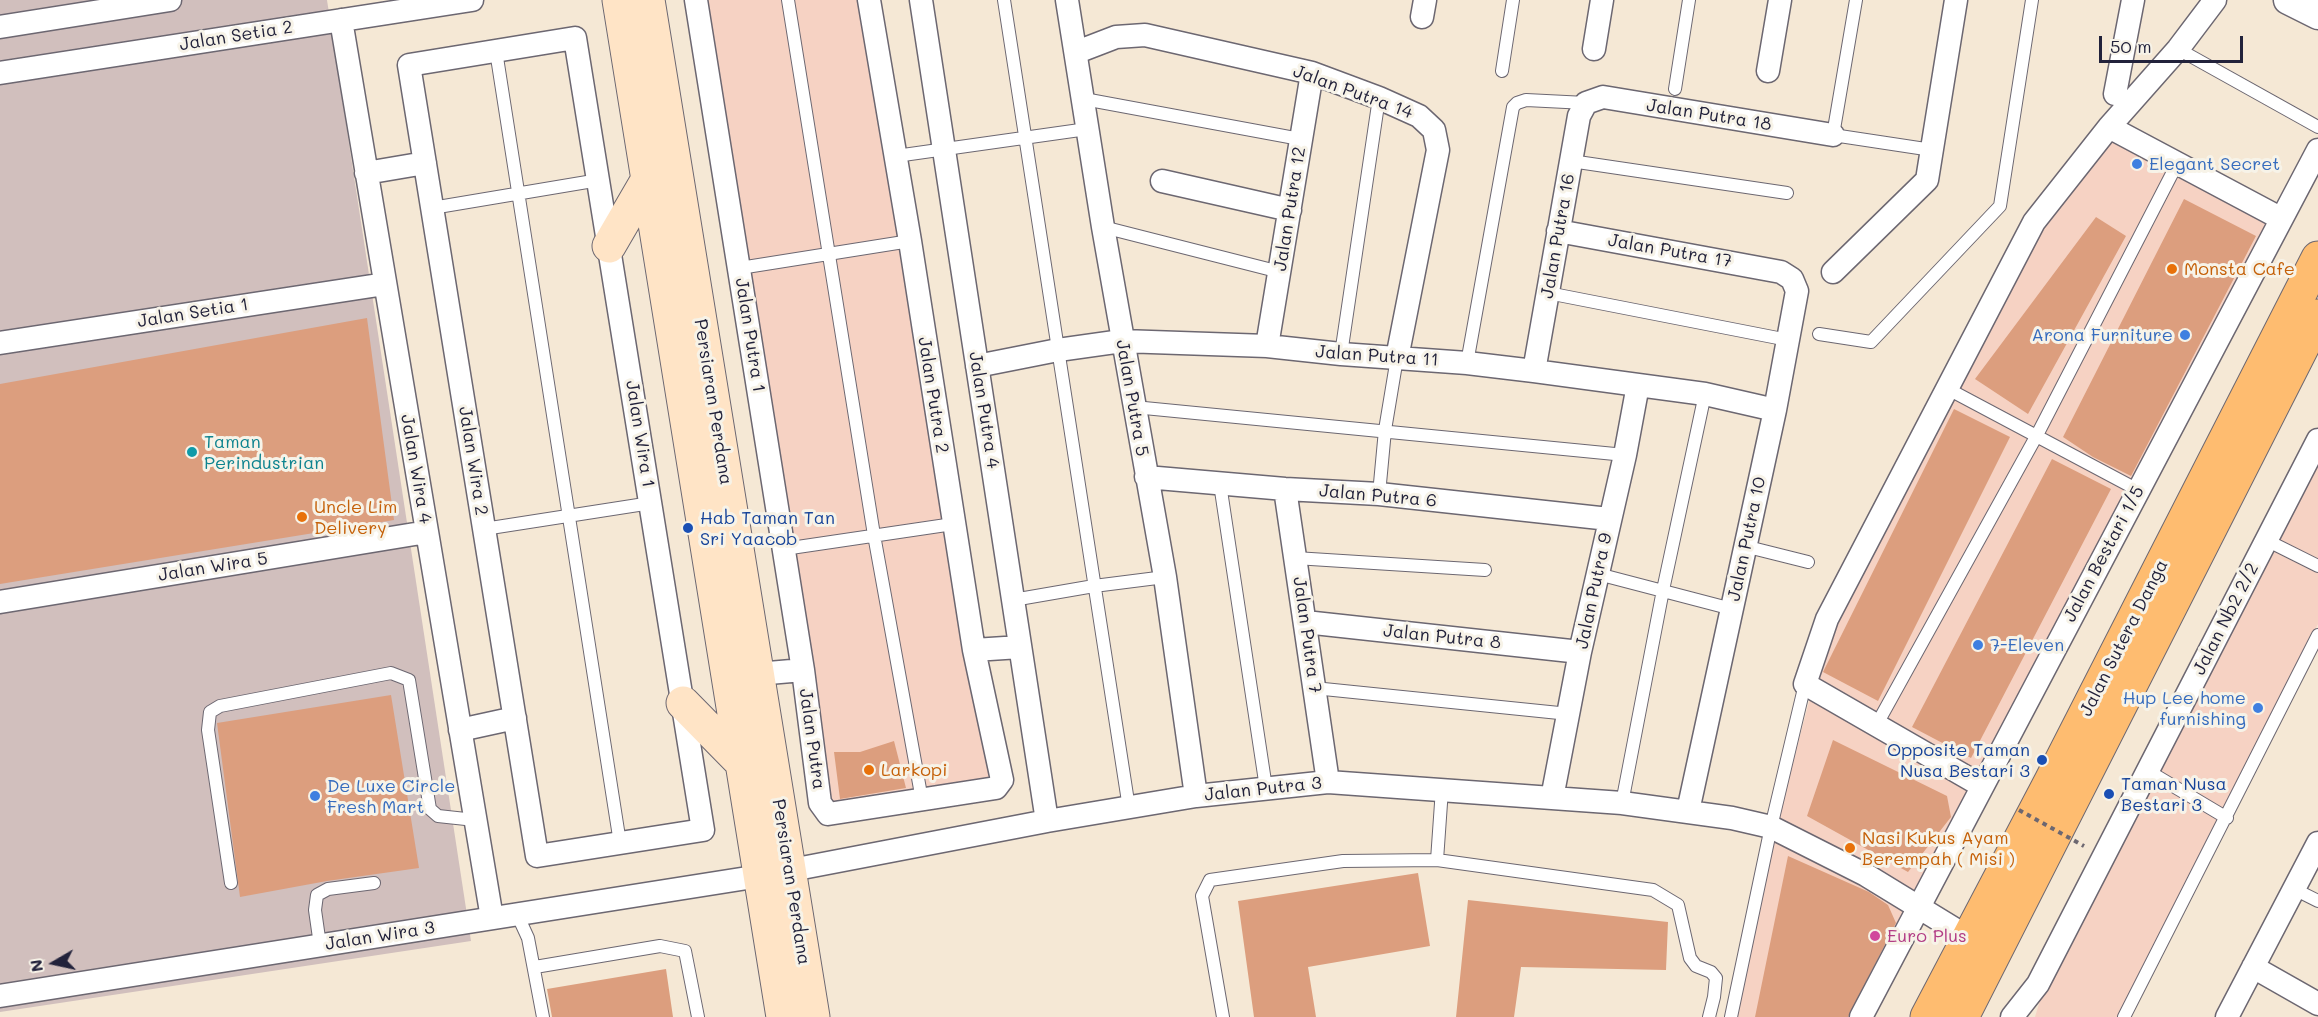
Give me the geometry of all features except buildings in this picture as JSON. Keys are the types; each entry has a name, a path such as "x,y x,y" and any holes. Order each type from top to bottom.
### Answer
{"main road":[{"name":"Persiaran Perdana","path":"619,0 742,763 775,874 813,1017"},
{"name":"Persiaran Perdana","path":"648,0 757,674 775,874 783,1017"},
{"path":"609,246 648,179"},
{"name":"Jalan Sutera Danga","path":"1927,1017 2051,781 2318,258"},
{"name":"Jalan Sutera Danga","path":"1962,1017 2318,316"},
{"path":"683,703 742,763"}],"street":[{"name":"Jalan Setia 2","path":"0,73 472,0"},
{"name":"Jalan Putra 1","path":"696,0 803,670"},
{"name":"Jalan Putra 2","path":"869,0 910,241 974,650 1002,780 996,788 922,800"},
{"name":"Jalan Putra 4","path":"921,0 1047,821"},
{"name":"Jalan Putra 5","path":"1067,0 1122,341 1165,577 1196,796"},
{"path":"1594,49 1602,0"},
{"path":"1768,71 1780,0"},
{"path":"1833,272 1927,180 1956,0"},
{"path":"2115,94 2133,0"},
{"path":"1982,786 1805,684 1827,619 2034,222 2109,127 2178,50 2215,0"},
{"path":"2288,0 2318,15"},
{"path":"0,27 156,1"},
{"name":"Jalan Wira 4","path":"341,20 492,918"},
{"name":"Jalan Putra 14","path":"1077,52 1116,37 1145,35 1312,73 1419,116 1434,130 1438,150 1397,358"},
{"name":"Jalan Wira 1","path":"496,51 576,38 704,830 620,843"},
{"name":"Jalan Wira 2","path":"496,51 409,65 537,856 620,843"},
{"name":"Jalan Putra 12","path":"1267,346 1312,73"},
{"name":"Jalan Putra 18","path":"1586,103 1603,97 1833,135"},
{"name":"Jalan Putra 16","path":"1534,370 1579,117 1586,103"},
{"path":"2109,127 2280,218"},
{"name":"Jalan Bestari 1/5","path":"1861,1017 2280,218 2318,150"},
{"path":"366,173 425,163"},
{"path":"1162,181 1290,210"},
{"name":"Jalan Putra 17","path":"1558,231 1781,272"},
{"name":"Jalan Putra 10","path":"1688,812 1775,410 1797,291 1792,279 1781,272"},
{"name":"Jalan Setia 1","path":"0,343 385,284"},
{"name":"Jalan Putra 11","path":"977,366 1058,350 1122,341 1267,346 1534,370 1705,394 1775,410"},
{"name":"Jalan Putra 9","path":"1552,798 1580,652 1625,455 1638,385"},
{"name":"Jalan Nb2 2/2","path":"2012,1017 2038,984 2318,440"},
{"name":"Jalan Putra 6","path":"1146,477 1285,489 1378,494 1610,519"},
{"name":"Jalan Putra 7","path":"1285,489 1328,782"},
{"name":"Jalan Wira 5","path":"0,602 427,532"},
{"name":"Jalan Putra 8","path":"1305,622 1580,652"},
{"path":"974,650 1020,647"},
{"name":"Jalan Putra","path":"757,674 803,670 820,803 828,814 922,800"},
{"path":"460,730 515,718"},
{"name":"Jalan Putra 3","path":"775,874 1047,821 1196,796 1328,782 1622,803 1771,827 1866,875 1969,938"},
{"path":"2227,1017 2318,843"},
{"name":"Jalan Wira 3","path":"0,996 775,874"},
{"path":"2253,967 2318,1004"},
{"path":"2028,1017 2038,984"}],"lane":[{"path":"788,0 831,254 874,535 922,800"},
{"path":"1004,0 1129,808"},
{"path":"1502,71 1514,0"},
{"path":"1675,89 1689,0"},
{"path":"1856,0 1833,135 1932,150"},
{"path":"1819,334 1871,342 2000,206 2032,0"},
{"path":"2178,50 2318,127"},
{"path":"496,51 620,843"},
{"path":"1341,354 1379,98"},
{"path":"1084,99 1300,139"},
{"path":"1467,363 1513,107 1516,103 1526,100 1586,103"},
{"path":"896,156 1087,129"},
{"path":"1571,161 1787,193"},
{"path":"1877,724 2037,435 2176,164"},
{"path":"432,208 599,180"},
{"path":"1103,227 1280,272"},
{"path":"740,268 910,241"},
{"path":"1548,293 1788,340"},
{"path":"1378,494 1385,430 1397,358"},
{"path":"1948,389 2138,490"},
{"path":"1622,803 1663,590 1705,394"},
{"path":"1134,407 1625,455"},
{"path":"1220,484 1266,789"},
{"path":"484,529 651,503"},
{"path":"784,549 953,524"},
{"path":"2266,540 2318,566"},
{"path":"1744,546 1808,562"},
{"path":"1295,558 1485,570"},
{"path":"1598,574 1732,609"},
{"path":"1013,600 1165,577"},
{"path":"2124,1017 2318,635"},
{"path":"231,883 208,730 210,712 220,706 391,673 409,680 430,809 438,816 475,820"},
{"path":"1731,1017 1771,827 1805,684"},
{"path":"1314,688 1569,714"},
{"path":"2148,771 2227,818"},
{"path":"1437,860 1442,789"},
{"path":"1223,1017 1202,896 1210,880 1343,861 1437,860 1653,890 1678,905 1690,958 1696,966 1711,972 1716,978 1709,1017"},
{"path":"320,945 315,910 317,895 328,889 374,882"},
{"path":"2294,889 2318,901"},
{"path":"517,914 528,938 543,1017"},
{"path":"535,967 660,946 685,951 698,1017"}],"path":[{"path":"2019,810 2084,846"}],"shaded area":[{"path":"0,0 327,0 471,941 0,1012"},
{"path":"688,0 876,0 977,626 1008,781 826,822"},
{"path":"2110,136 2271,221 1853,1017 1736,1017 1782,804 1816,675 1833,624 2040,224"},
{"path":"2318,454 2318,624 2119,1017 2035,1017 2045,984"}],"place":[{"name":"Elegant Secret","path":"2137,164"},
{"name":"Monsta Cafe","path":"2172,269"},
{"name":"Arona Furniture","path":"2185,335"},
{"name":"Taman Perindustrian","path":"192,452"},
{"name":"Uncle Lim Delivery","path":"302,517"},
{"name":"Hab Taman Tan Sri Yaacob","path":"688,528"},
{"name":"7-Eleven","path":"1978,645"},
{"name":"Hup Lee home furnishing","path":"2258,708"},
{"name":"Opposite Taman Nusa Bestari 3","path":"2042,760"},
{"name":"Larkopi","path":"869,770"},
{"name":"Taman Nusa Bestari 3","path":"2109,794"},
{"name":"De Luxe Circle Fresh Mart","path":"315,796"},
{"name":"Nasi Kukus Ayam Berempah ( Misi )","path":"1850,848"},
{"name":"Euro Plus","path":"1875,936"}]}
